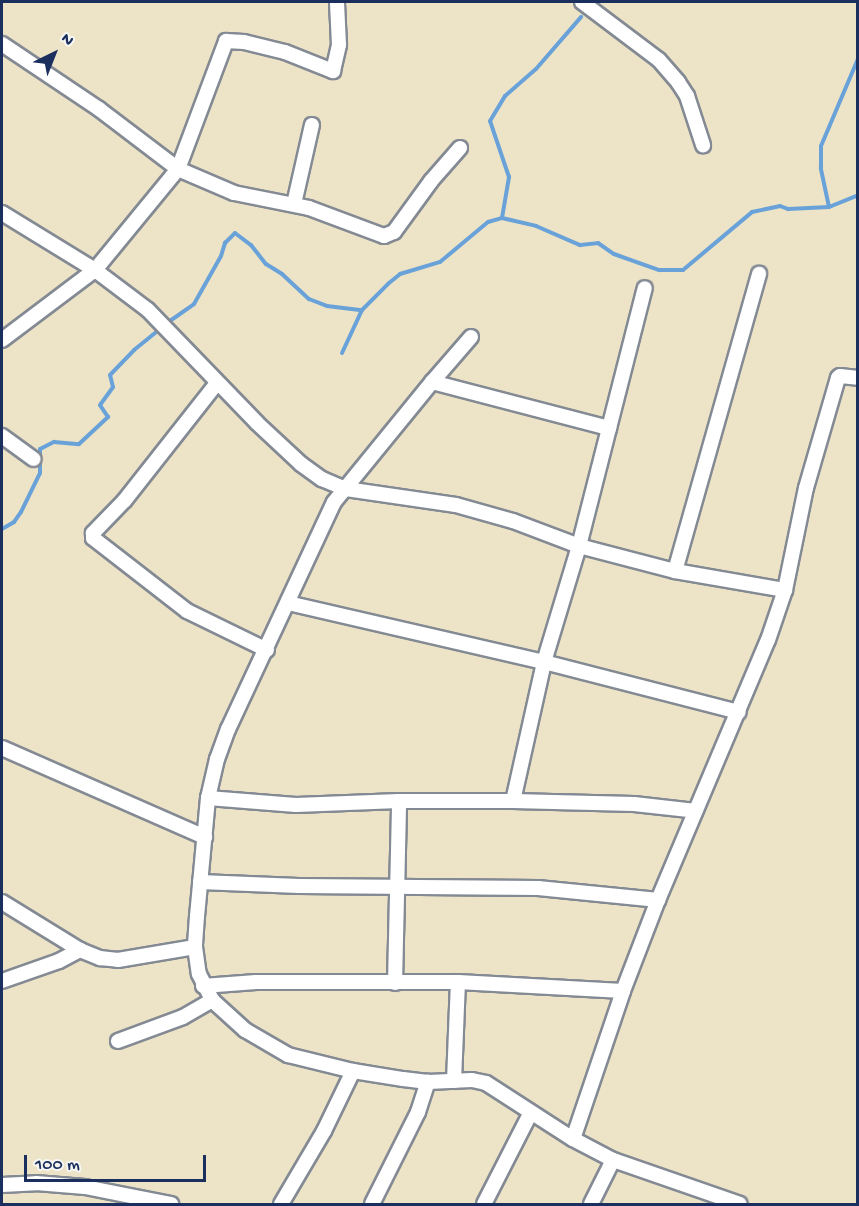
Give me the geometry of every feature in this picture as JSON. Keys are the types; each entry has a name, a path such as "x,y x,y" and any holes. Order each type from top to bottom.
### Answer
{"street":[{"path":"2,340 95,270 178,169 226,41 231,39 285,52 333,71 339,45 337,2"},
{"path":"582,2 659,60 678,82 687,96 703,145"},
{"path":"2,44 99,109 178,169 234,194 294,204 390,236 431,181 460,148"},
{"path":"294,204 312,125"},
{"path":"2,213 95,270 148,310 217,383 302,464 322,478 346,489 456,506 513,521 579,546 675,572 785,590"},
{"path":"675,572 759,274"},
{"path":"513,801 544,662 579,546 645,288"},
{"path":"471,338 432,382 326,517 267,650 228,729 217,759 208,798 195,947 203,986 212,1000 245,1030 267,1045 288,1054 353,1071 428,1082 472,1080 486,1083 573,1139 613,1160 719,1201 740,1204"},
{"path":"573,1139 623,991 658,900 768,640 785,590 806,488 838,378 840,376 858,378"},
{"path":"432,382 609,428"},
{"path":"217,383 124,501 93,533 93,538 187,611 267,650"},
{"path":"2,435 34,459"},
{"path":"288,603 544,662 739,712"},
{"path":"2,748 205,837"},
{"path":"208,798 296,805 399,801 633,804 696,811"},
{"path":"395,983 399,885 399,801"},
{"path":"201,882 299,886 399,885 538,888 658,900"},
{"path":"2,902 80,950 100,958 118,960 195,947"},
{"path":"2,981 59,961 80,950"},
{"path":"203,986 256,982 458,981 623,991"},
{"path":"454,1081 458,981"},
{"path":"118,1041 183,1017 212,1000"},
{"path":"281,1204 324,1131 353,1071"},
{"path":"372,1204 413,1122 428,1082"},
{"path":"484,1204 531,1112"},
{"path":"591,1204 613,1160"},
{"path":"2,1185 36,1183 85,1187 171,1204"}],"waterway":[{"path":"502,218 509,177 490,121 505,96 536,69 581,17"},
{"path":"829,207 821,168 821,146 858,59"},
{"path":"342,353 362,310 389,283 400,274 440,262 488,222 502,218 536,226 580,245 598,243 614,254 659,270 683,270 752,212 780,206 788,209 829,207 858,195"},
{"path":"167,323 194,304 221,256 225,243 235,233 251,245 266,264 282,274 309,299 327,306 362,310"},
{"path":"2,529 14,522 21,512 40,473 40,449 54,442 79,444 108,417 100,405 113,387 110,375 134,350 161,328"}]}
